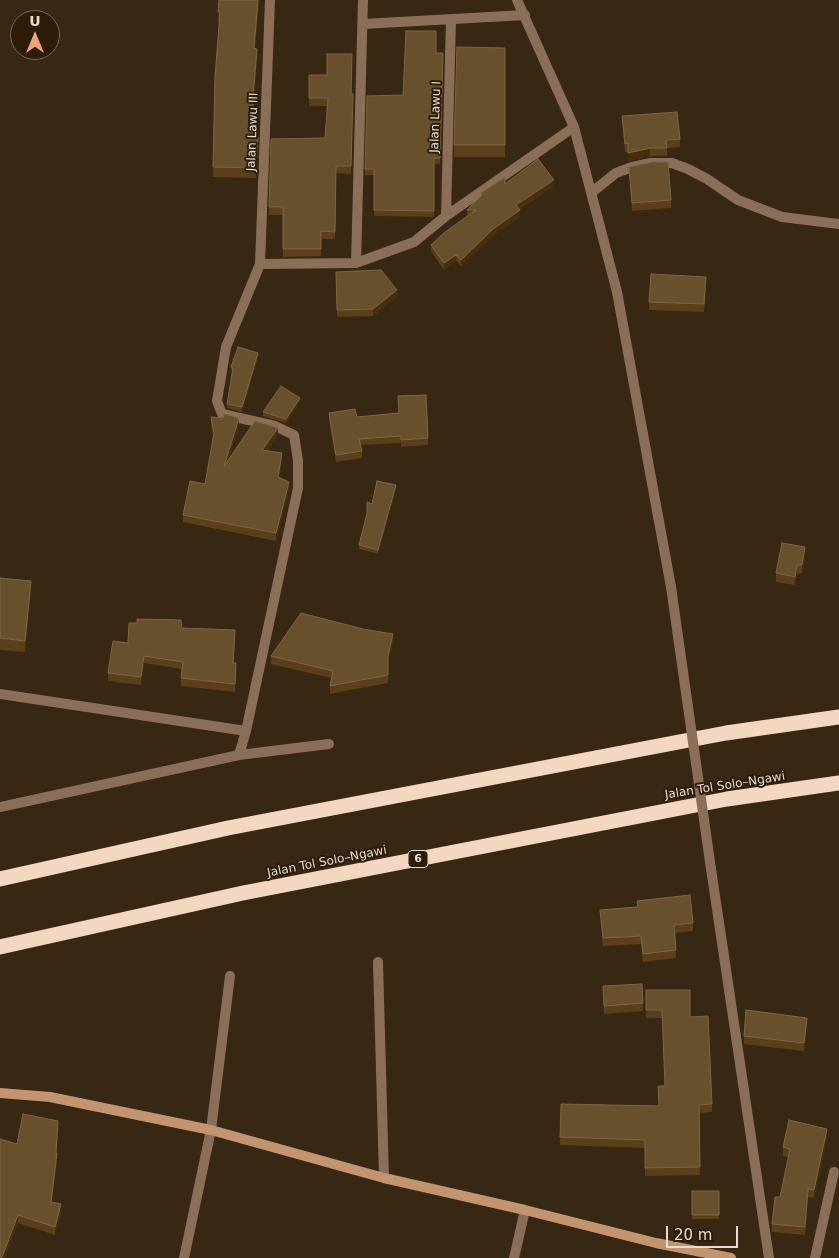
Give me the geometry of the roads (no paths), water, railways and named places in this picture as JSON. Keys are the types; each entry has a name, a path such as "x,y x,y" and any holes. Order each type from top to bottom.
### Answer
{"highway":[{"path":"0,879 228,828 726,733 839,717"},
{"name":"Jalan Tol Solo–Ngawi","path":"0,947 243,893 727,799 839,783"}],"street":[{"name":"Jalan Lawu III","path":"260,264 270,0"},
{"path":"356,263 363,0"},
{"path":"517,0 574,127 618,292 671,588 769,1258"},
{"path":"363,24 525,16"},
{"name":"Jalan Lawu I","path":"446,216 451,20"},
{"path":"239,755 246,731 298,488 298,460 294,435 275,426 222,414 216,401 226,347 260,264 356,263 414,242 446,216 574,127"},
{"path":"591,193 616,173 632,166 651,162 672,163 688,168 738,200 782,217 839,224"},
{"path":"0,694 246,731"},
{"path":"0,807 239,755 329,744"},
{"path":"378,962 384,1178"},
{"path":"184,1258 211,1130 230,976"},
{"path":"0,1093 50,1097 211,1130 384,1178 525,1210 656,1243 731,1258"},
{"path":"816,1258 834,1172"},
{"path":"514,1258 525,1210"}]}
